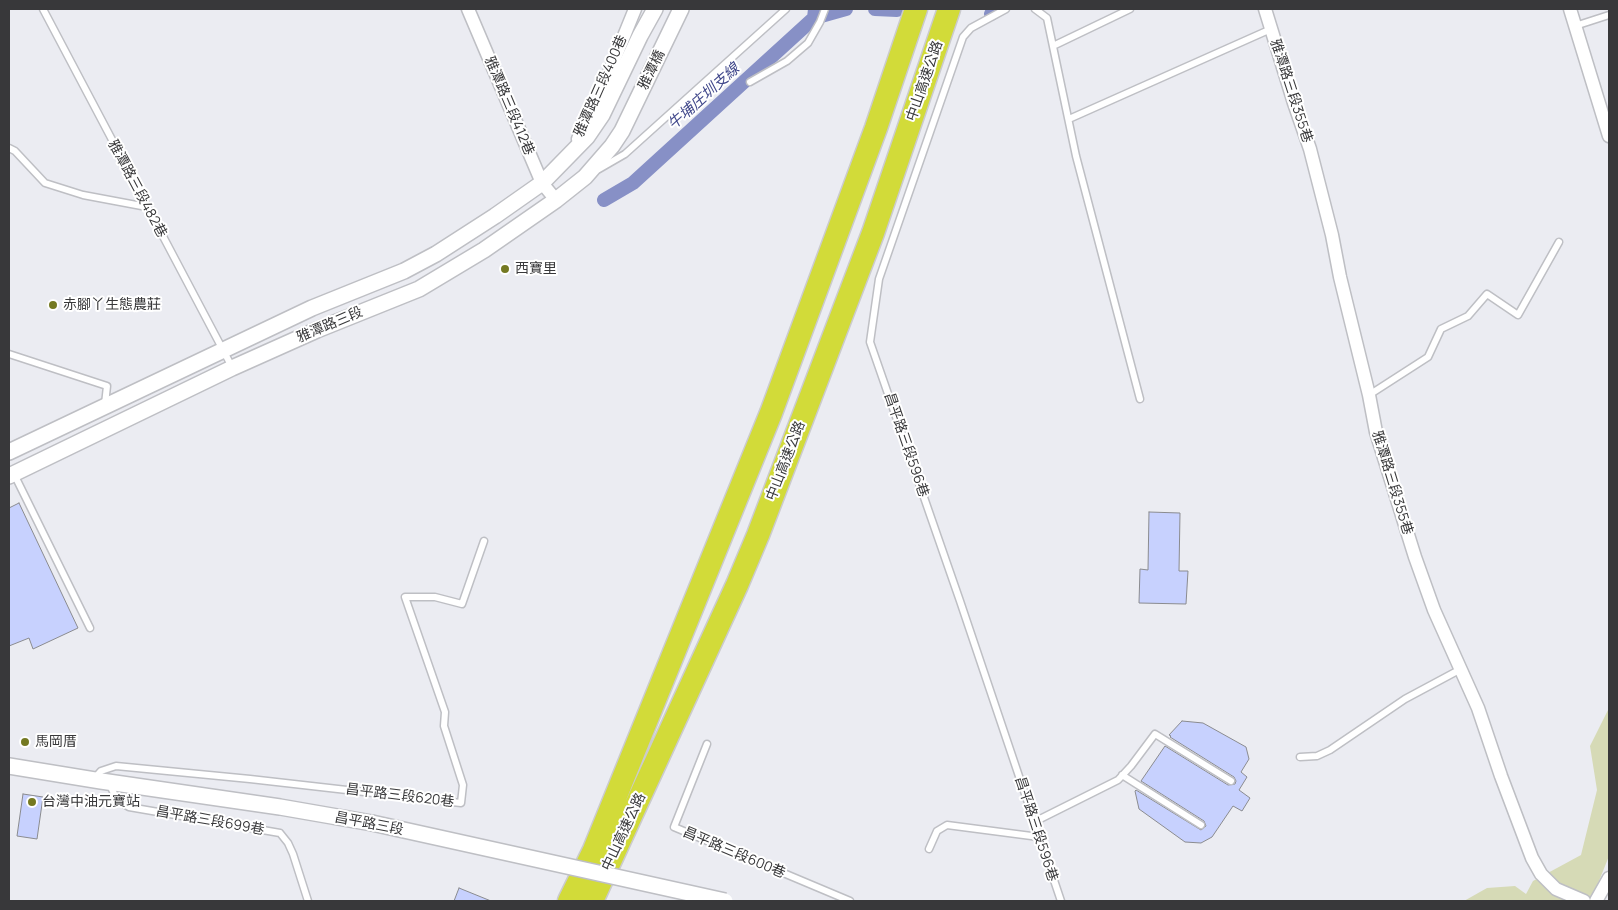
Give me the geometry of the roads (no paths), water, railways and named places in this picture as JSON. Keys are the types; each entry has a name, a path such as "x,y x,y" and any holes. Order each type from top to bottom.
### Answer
{"highway":[{"name":"中山高速公路","path":"592,901 603,855 771,413 876,128 916,9"},
{"name":"中山高速公路","path":"569,901 603,855 733,594 758,535 873,233 949,9"},
{"path":"559,901 603,855"},
{"path":"599,901 603,855"}],"street":[{"name":"雅潭路三段412巷","path":"468,9 542,183 556,200"},
{"name":"雅潭路三段400巷","path":"542,183 571,150 586,125 635,9"},
{"name":"雅潭橋","path":"602,115 655,9"},
{"name":"雅潭橋","path":"622,131 682,9"},
{"name":"雅潭路三段355巷","path":"1265,9 1310,148 1332,235 1376,432 1415,557 1434,610 1478,708 1532,858 1541,874 1556,890 1584,901"},
{"path":"1570,9 1609,136"},
{"name":"雅潭路三段","path":"9,452 312,308 404,271 436,254 542,183 587,138 602,115"},
{"name":"雅潭路三段","path":"12,475 232,368 317,330 419,289 484,250 556,200 585,177 612,146 622,131"},
{"name":"昌平路三段","path":"9,766 280,807 372,823 725,901"},
{"path":"1596,901 1609,878"}],"lane":[{"name":"雅潭路三段482巷","path":"43,9 232,368"},
{"path":"585,177 625,154 786,9"},
{"path":"750,82 787,61 808,43 820,22 824,9"},
{"name":"昌平路三段596巷","path":"1006,9 971,28 963,37 879,279 870,342 957,592 1060,901"},
{"path":"1035,9 1047,18 1079,166 1140,399"},
{"path":"1053,46 1130,9"},
{"path":"1576,26 1609,15"},
{"name":"雅潭路三段355巷","path":"1069,119 1271,28"},
{"path":"9,148 15,151 45,183 83,195 147,207"},
{"path":"1369,395 1428,357 1441,329 1468,316 1487,294 1518,315 1559,242"},
{"path":"9,354 107,386 104,406"},
{"path":"12,475 90,628"},
{"name":"昌平路三段620巷","path":"101,781 101,771 116,766 461,803 463,785 444,726 445,712 405,597 435,597 462,604 484,541"},
{"path":"1300,757 1317,756 1330,750 1405,700 1461,669"},
{"path":"1034,822 1118,780 1132,766 1155,734 1230,780"},
{"name":"昌平路三段600巷","path":"707,744 674,828 850,901"},
{"path":"1122,775 1201,824"},
{"name":"昌平路三段699巷","path":"101,781 117,800 129,807 280,833 288,843 293,854 308,901"},
{"path":"929,849 937,831 947,826 1039,837"}],"waterway":[{"name":"牛埔庄圳支線","path":"604,200 633,183 814,18 815,9"},
{"path":"814,18 846,9"},
{"path":"875,9 897,10"},
{"path":"991,14 998,9"}],"place":[{"name":"西寶里","path":"505,269"},
{"name":"赤腳丫生態農莊","path":"53,305"},
{"name":"馬岡厝","path":"25,742"},
{"name":"台灣中油元寶站","path":"32,802"}]}
